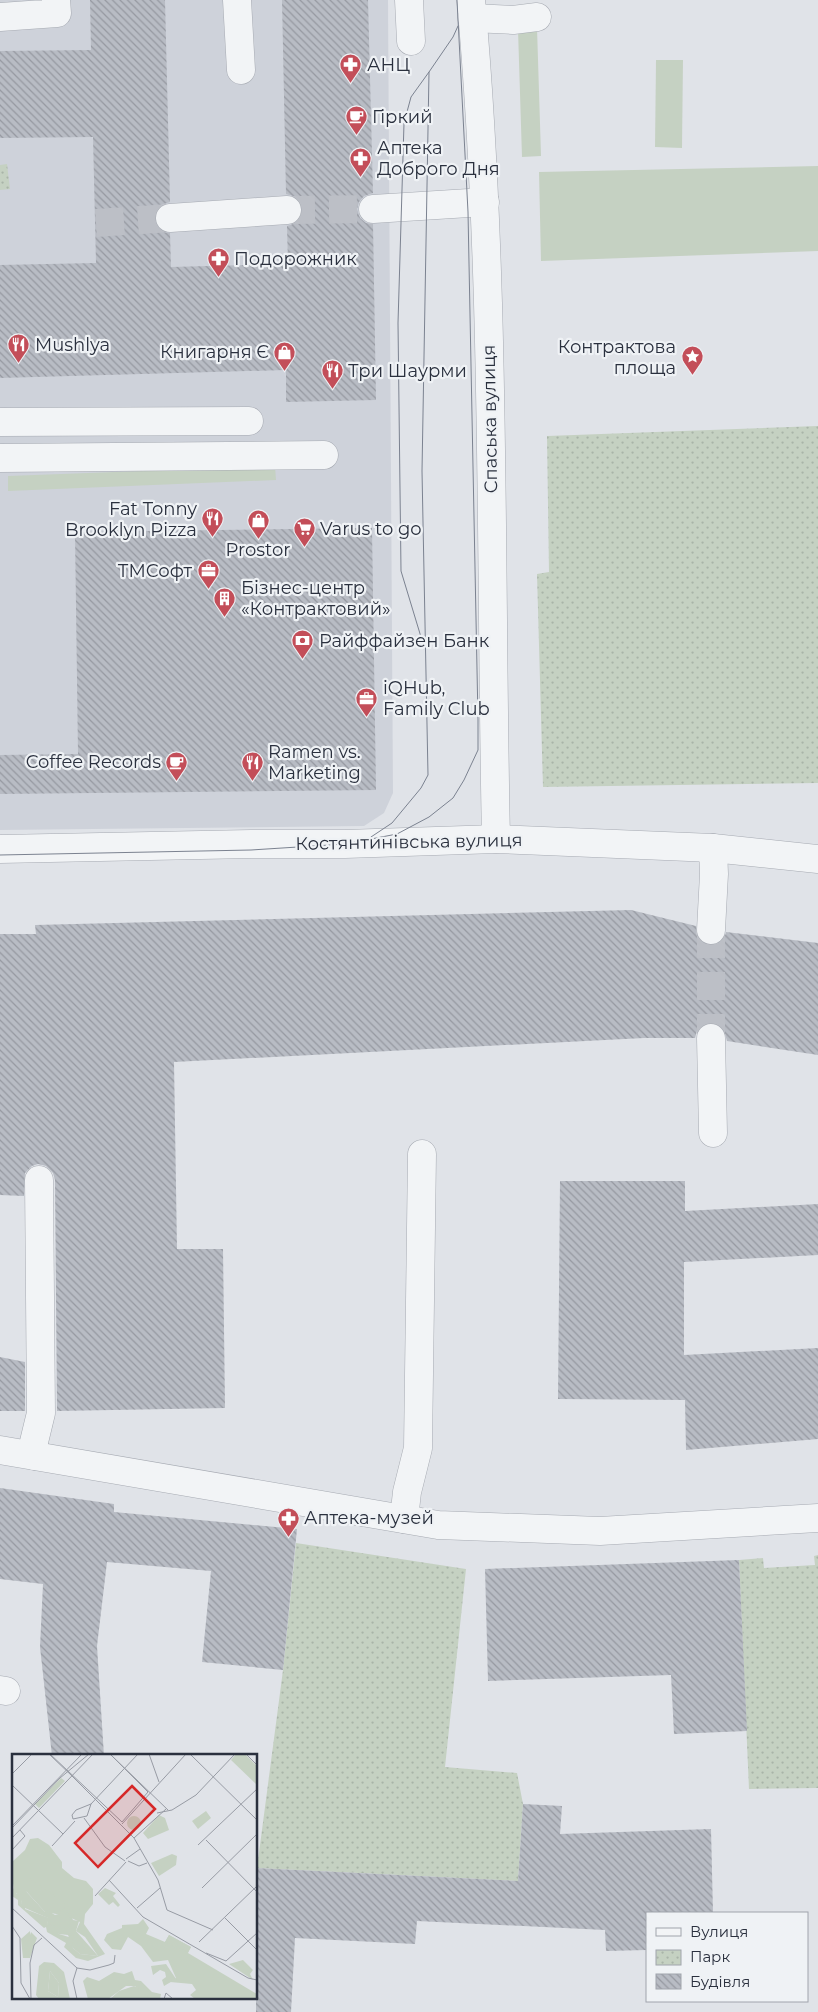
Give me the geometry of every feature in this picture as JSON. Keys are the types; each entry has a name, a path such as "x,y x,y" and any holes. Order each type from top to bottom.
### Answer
{"street":[{"path":"0,17 57,13 56,0"},
{"path":"237,0 242,70"},
{"path":"409,0 411,41"},
{"path":"472,9 513,20 537,17"},
{"name":"Спаська вулиця","path":"472,9 485,202 490,384 496,838"},
{"path":"373,209 485,202"},
{"path":"170,218 287,210"},
{"path":"0,422 249,421"},
{"path":"0,458 324,455"},
{"name":"Костянтинівська вулиця","path":"0,849 345,844 496,838 713,848 818,860"},
{"path":"711,930 714,874 713,848"},
{"path":"711,1038 713,1133"},
{"path":"404,1519 407,1492 418,1448 422,1154"},
{"path":"36,1456 33,1446 41,1413 39,1180"},
{"path":"0,1450 438,1525 600,1531 818,1518"}],"shaded area":[{"path":"0,0 388,0 393,793 384,813 364,826 0,830"}],"green space":[{"path":"537,28 541,156 522,157 518,30"},
{"path":"656,60 683,60 682,148 655,147"},
{"path":"7,164 10,189 0,190 0,165"},
{"path":"818,166 818,251 541,261 539,172"},
{"path":"818,426 818,783 543,787 537,574 549,572 547,436"},
{"path":"275,466 276,480 8,491 8,476"},
{"path":"296,1543 466,1569 445,1767 517,1773 523,1804 518,1881 258,1868 283,1670"},
{"path":"818,1555 818,1788 749,1789 739,1560 763,1558 764,1568 815,1565 814,1556"}],"building":[{"path":"90,0 165,0 170,202 161,205 154,219 157,227 163,232 170,233 171,267 288,264 287,226 296,223 303,209 300,201 286,194 282,0 368,0 373,193 364,196 359,202 357,209 360,218 366,223 373,224 376,400 286,402 286,370 0,378 0,265 96,263 93,137 0,138 0,51 91,50"},
{"name":"Бізнес-центр «Контрактовий»","path":"372,528 376,790 0,794 0,755 78,754 75,532"},
{"path":"631,910 696,926 697,937 702,943 710,946 718,944 724,939 726,932 818,943 818,1055 727,1041 724,1030 718,1024 711,1022 703,1025 697,1031 695,1038 644,1038 174,1062 177,1249 223,1249 225,1408 57,1411 55,1180 53,1173 46,1166 38,1164 32,1166 25,1173 24,1196 0,1195 0,934 36,934 35,925"},
{"path":"560,1181 685,1181 685,1211 818,1204 818,1255 684,1262 684,1355 818,1348 818,1439 686,1450 685,1400 558,1399"},
{"path":"0,1357 25,1362 25,1411 0,1411"},
{"path":"0,1488 114,1504 114,1512 297,1529 283,1670 202,1662 211,1571 107,1562 97,1646 104,1754 52,1754 40,1647 43,1584 0,1579"},
{"path":"739,1560 747,1731 674,1734 671,1675 488,1681 485,1569"},
{"path":"523,1804 562,1806 560,1834 711,1829 713,1912 646,1912 646,1950 606,1951 605,1930 417,1921 415,1944 295,1938 291,2012 256,2012 256,2000 258,2000 258,1868 518,1881"}],"tunnel":[{"path":"287,210 373,209"},
{"path":"96,223 170,218"},
{"path":"711,930 711,1038"}],"tram line":[{"path":"0,855 251,850 345,844 397,834 429,817 453,798 464,780 478,750 478,720 468,212 457,0"},
{"path":"371,837 392,823 421,788 428,775 422,471 429,72 453,37 458,26"},
{"path":"421,637 401,571 398,323 404,123 411,97 429,72"}],"place":[{"name":"АНЦ","path":"351,84"},
{"name":"Гіркий","path":"356,136"},
{"name":"Аптека Доброго Дня","path":"361,177"},
{"name":"Подорожник","path":"218,278"},
{"name":"Mushlya","path":"19,364"},
{"name":"Книгарня Є","path":"285,371"},
{"name":"Контрактова площа","path":"692,376"},
{"name":"Три Шаурми","path":"332,390"},
{"name":"Fat Tonny Brooklyn Pizza","path":"213,538"},
{"name":"Prostor","path":"258,539"},
{"name":"Varus to go","path":"304,548"},
{"name":"ТМСофт","path":"208,590"},
{"name":"Бізнес-центр «Контрактовий»","path":"225,617"},
{"name":"Райффайзен Банк","path":"303,660"},
{"name":"iQHub, Family Club","path":"367,717"},
{"name":"Coffee Records","path":"177,781"},
{"name":"Ramen vs. Marketing","path":"252,781"},
{"name":"Аптека-музей","path":"288,1537"}]}
